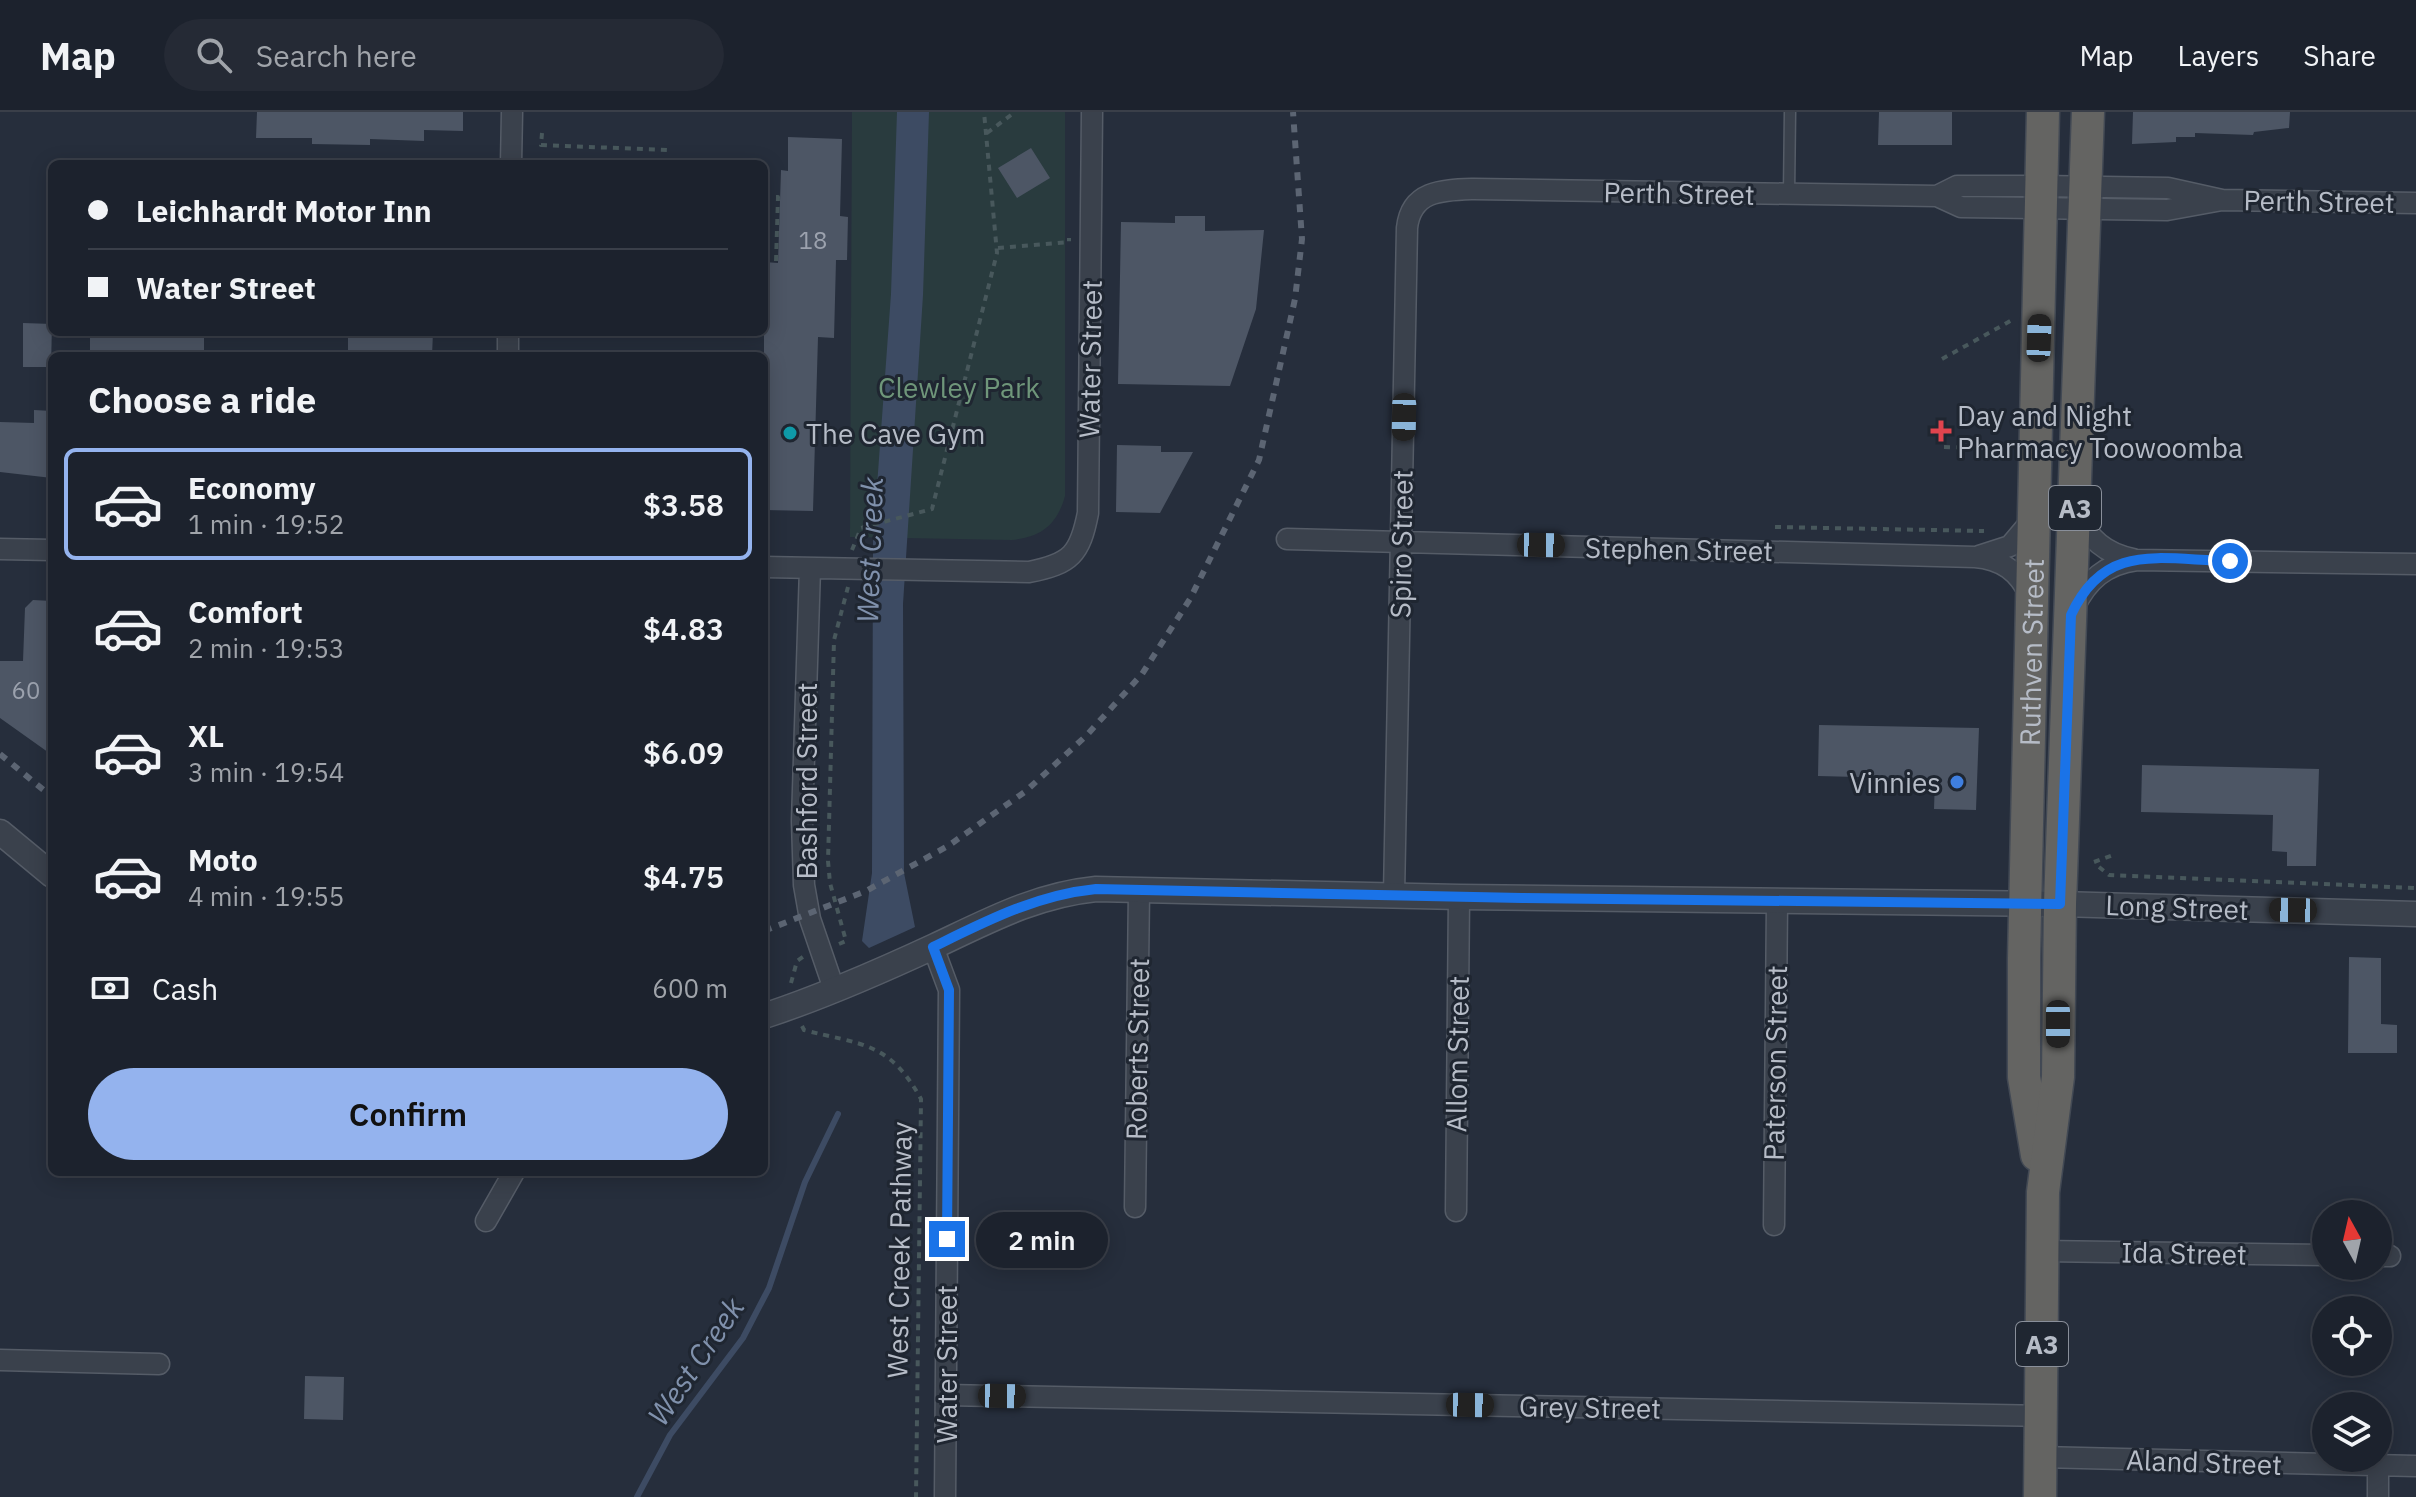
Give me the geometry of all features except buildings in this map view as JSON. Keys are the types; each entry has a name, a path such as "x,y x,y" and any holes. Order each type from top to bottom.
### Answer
{"highway":[{"name":"Ruthven Street","path":"2043,112 2031,598 2024,1077 2043,1192"},
{"name":"Ruthven Street","path":"2040,1497 2043,1192 2058,1077 2060,904 2088,112"}],"street":[{"path":"511,160 512,112"},
{"name":"Water Street","path":"810,568 1029,572 1052,568 1073,557 1084,536 1088,513 1092,112"},
{"name":"Perth Street","path":"1423,197 1440,190 1474,189 1937,196 1961,207 2042,197 2087,198 2168,188 2222,200 2416,203"},
{"name":"Spiro Street","path":"1394,895 1407,228 1411,211 1423,197"},
{"path":"2075,503 2083,526 2099,545 2137,560"},
{"name":"Stephen Street","path":"1975,557 2010,546 2033,519"},
{"name":"Stephen Street","path":"1287,539 1975,557 1994,560 2010,568 2031,598"},
{"path":"0,549 48,550"},
{"path":"2071,615 2082,592 2099,573 2137,560 2416,564"},
{"path":"768,567 810,568"},
{"name":"Bashford Street","path":"810,568 802,821 804,885 810,919 834,989"},
{"path":"0,832 48,872"},
{"name":"Roberts Street","path":"1135,1207 1139,891"},
{"name":"Long Street","path":"768,1014 933,947 1019,906 1065,892 2060,904 2416,914"},
{"name":"Allom Street","path":"1456,1211 1459,897"},
{"name":"Paterson Street","path":"1774,1225 1777,902"},
{"name":"Water Street","path":"933,947 949,990 945,1497"},
{"path":"486,1221 512,1176"},
{"name":"Ida Street","path":"2042,1251 2312,1255"},
{"path":"0,1360 159,1364"},
{"name":"Grey Street","path":"946,1395 2041,1416"},
{"name":"Aland Street","path":"2040,1457 2312,1465"},
{"name":"Aland Street","path":"2392,1467 2416,1466"},
{"path":"2378,1472 2378,1497"}],"lane":[{"path":"1789,195 1790,112"}],"path":[{"path":"853,547 861,528 932,509 997,248 984,112"},
{"path":"987,133 1015,112"},
{"path":"542,133 541,145 667,150"},
{"path":"768,197 778,197 776,261"},
{"path":"997,248 1069,242"},
{"path":"1942,359 2016,318"},
{"path":"1944,447 2016,449"},
{"path":"1775,527 1988,531"},
{"path":"846,941 830,883 828,848 834,640 848,589"},
{"path":"2116,854 2096,864 2109,875 2416,888"},
{"path":"791,989 797,961 805,955"},
{"name":"West Creek Pathway","path":"804,1030 870,1046 902,1071 921,1099 916,1497"}],"green space":[{"name":"Clewley Park","path":"852,112 1065,112 1065,496 1052,522 1031,536 1012,540 850,537"}],"water":[{"path":"897,112 929,112 923,295 903,604 904,873 915,927 869,948 862,941 872,873 873,541 891,294"}],"waterway":[{"name":"West Creek","path":"637,1497 670,1435 743,1338 769,1288 805,1182 838,1114"}],"railway":[{"path":"768,929 866,891 948,846 1026,791 1086,736 1142,674 1190,599 1259,460 1295,299 1302,239 1293,112"},
{"path":"0,754 48,794"}],"place":[{"name":"Day and Night Pharmacy Toowoomba","path":"1941,431"},
{"name":"The Cave Gym","path":"790,433"},
{"name":"Vinnies","path":"1957,782"}],"route":[{"path":"947,1239 949,990 933,947 1019,906 1065,892 1096,889 1777,902 2060,904 2071,615 2082,592 2099,573 2124,562 2230,561"}]}
